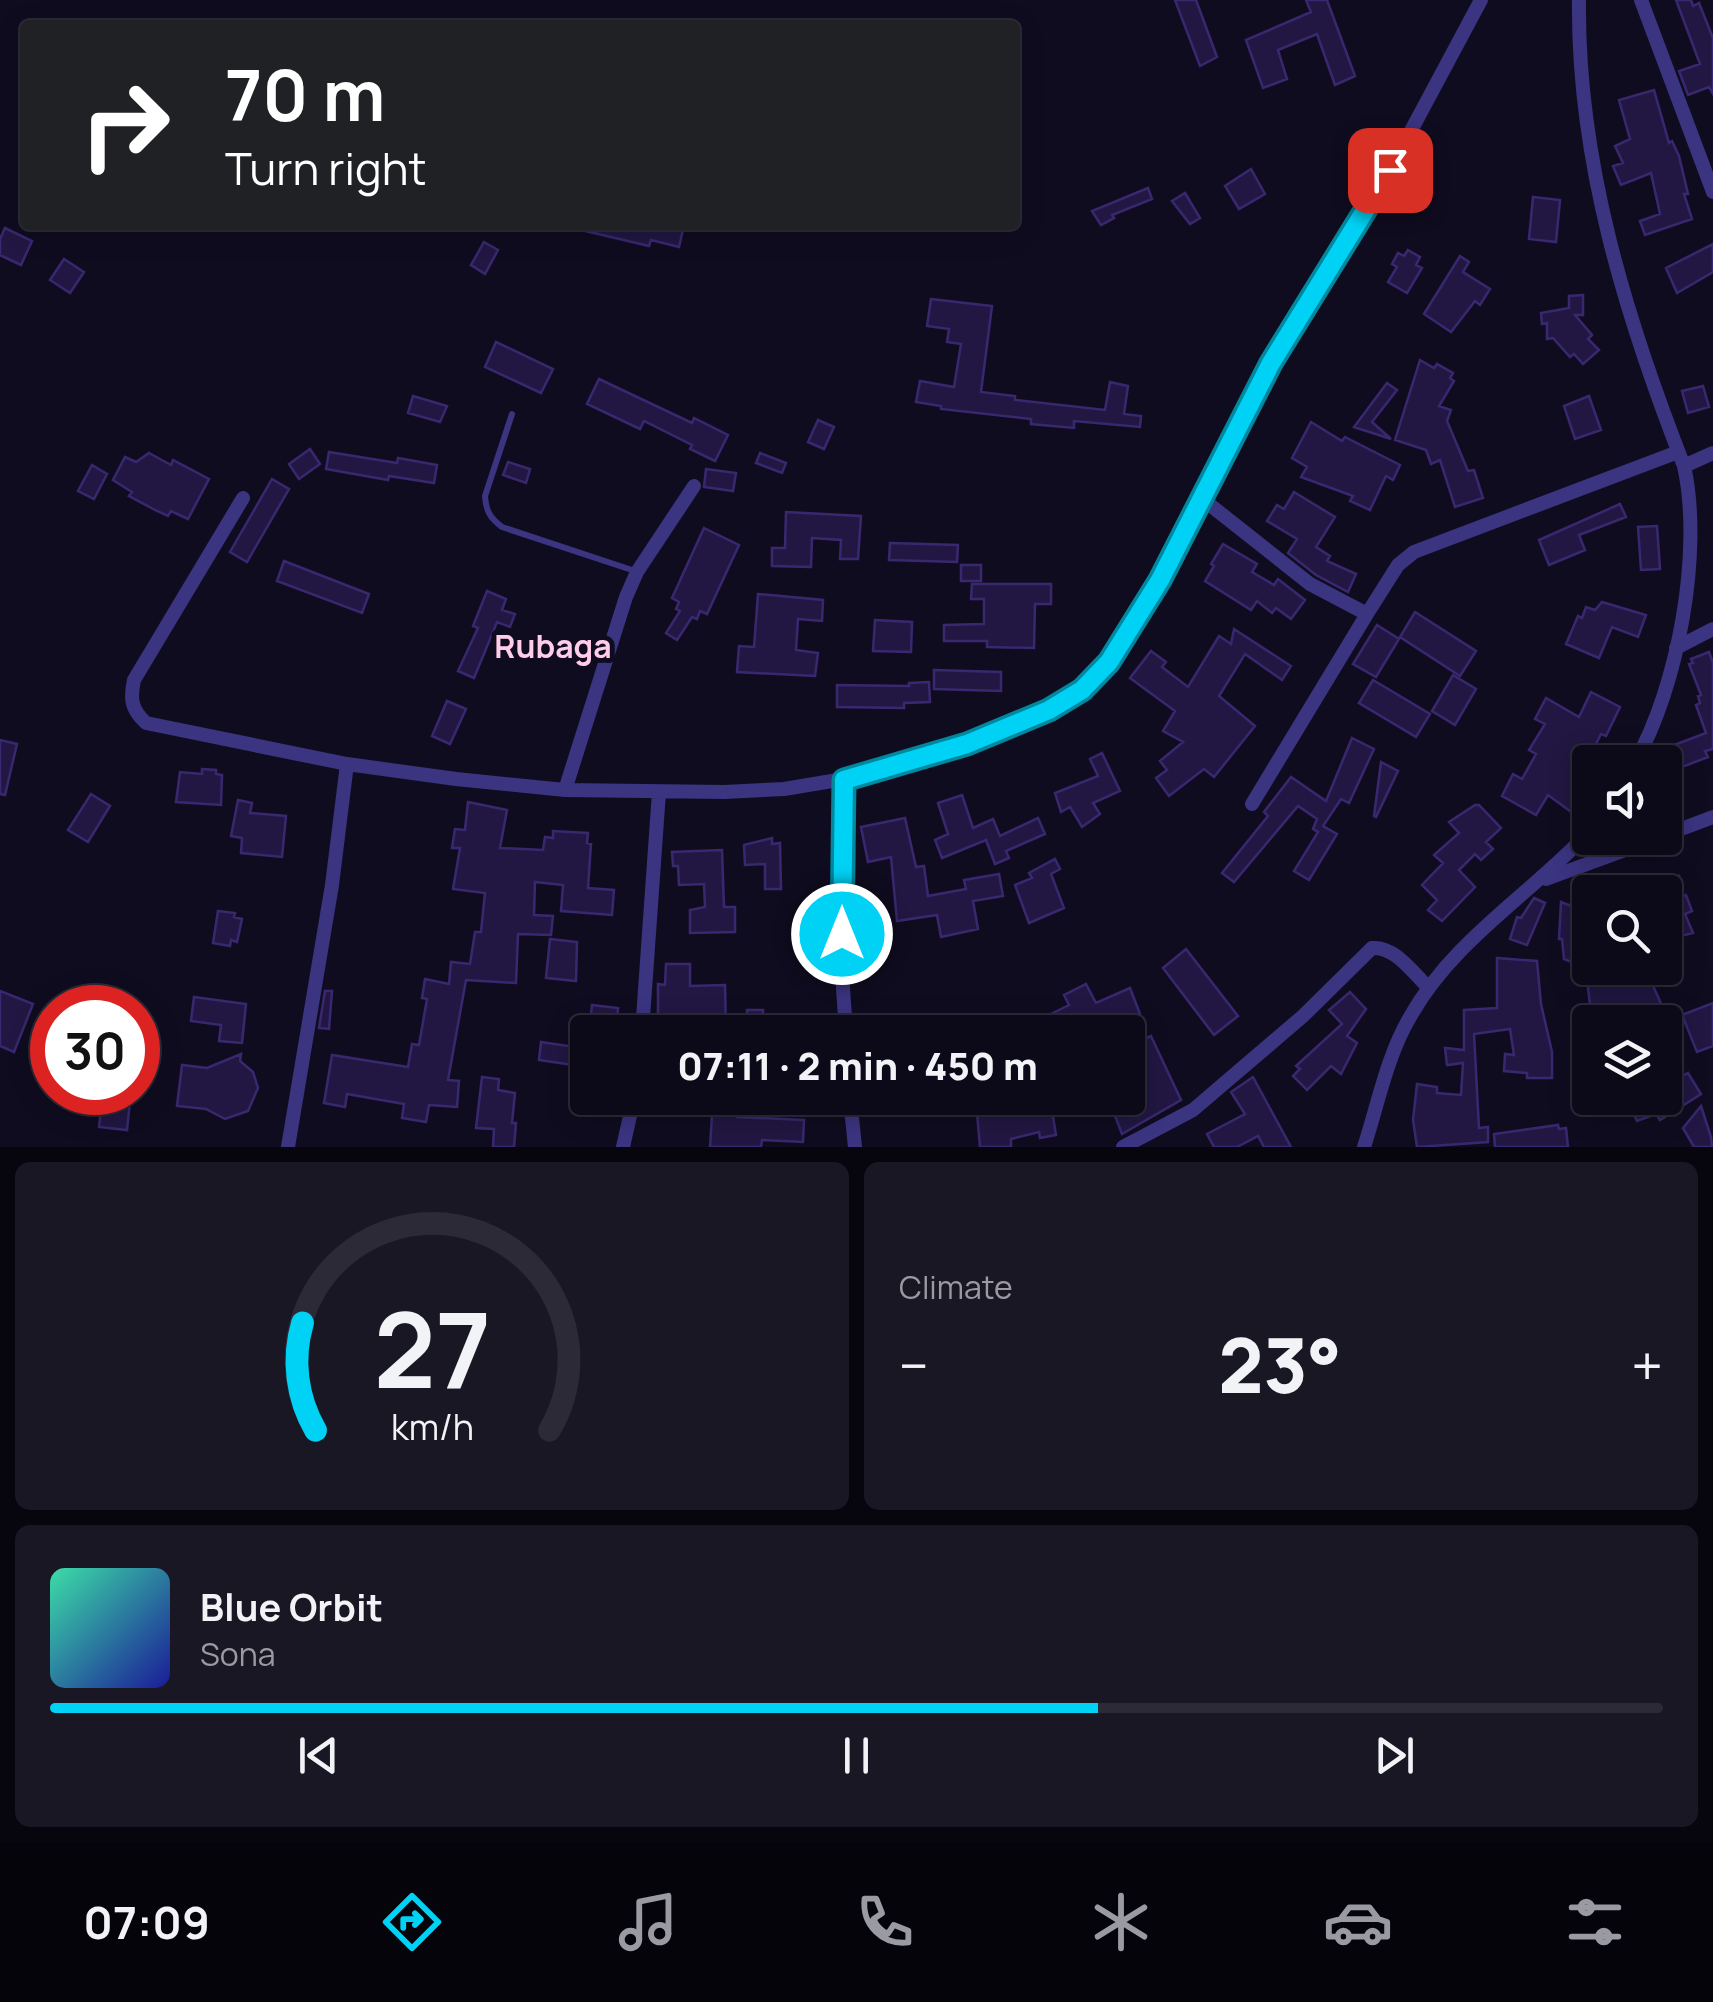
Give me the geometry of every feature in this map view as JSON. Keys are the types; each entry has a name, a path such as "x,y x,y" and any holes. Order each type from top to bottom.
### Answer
{"street":[{"path":"243,498 134,680 130,698 135,712 146,723 346,764 565,790 784,789 844,780 967,744 1049,710 1082,690 1109,662 1160,580 1271,363 1390,170 1481,0"},
{"path":"1580,0 1578,59 1595,176 1618,268 1691,497 1692,526 1676,648 1664,694 1642,745"},
{"path":"1641,0 1713,192"},
{"path":"1252,804 1398,565 1414,552 1681,459 1713,453"},
{"path":"565,790 626,597 637,572 694,486"},
{"path":"1200,498 1310,584 1367,614"},
{"path":"1676,648 1713,630"},
{"path":"288,1147 332,885 346,764"},
{"path":"844,780 845,1015"},
{"path":"643,1015 659,792"},
{"path":"1682,829 1713,817"},
{"path":"1364,1147 1394,1051 1428,988 1480,930 1572,848"},
{"path":"1536,883 1612,855"},
{"path":"1124,1147 1193,1110 1303,1016 1372,948 1392,952 1428,988"},
{"path":"622,1147 630,1115"},
{"path":"852,1115 855,1147"},
{"path":"1372,1120 1372,1147"}],"lane":[{"path":"512,414 485,496 492,519 502,527 637,572"}],"building":[{"path":"1175,0 1196,0 1217,57 1200,66"},
{"path":"1306,0 1327,0 1355,76 1335,85 1317,34 1278,50 1287,79 1263,88 1246,40 1311,12"},
{"path":"1676,0 1691,0 1693,6 1699,3 1713,38 1713,94 1709,87 1688,95 1679,71 1700,64"},
{"path":"1654,90 1669,143 1672,141 1679,156 1692,219 1645,235 1640,221 1660,214 1651,173 1621,185 1613,166 1623,163 1615,146 1630,139 1619,100"},
{"path":"1251,169 1265,194 1239,209 1225,186"},
{"path":"1148,188 1152,199 1112,215 1114,218 1101,225 1092,211"},
{"path":"1185,193 1200,218 1190,224 1172,201"},
{"path":"1533,197 1560,200 1556,242 1529,239"},
{"path":"5,228 32,241 21,265 0,255"},
{"path":"581,230 683,230 679,247 651,240 649,246"},
{"path":"484,242 498,250 485,274 471,265"},
{"path":"1713,244 1713,272 1677,293 1666,268"},
{"path":"1408,250 1420,257 1416,265 1422,268 1407,293 1388,282 1397,267 1392,264 1398,253 1404,256"},
{"path":"1460,256 1469,262 1463,272 1490,289 1480,305 1475,301 1451,332 1424,314"},
{"path":"64,259 84,272 70,293 50,280"},
{"path":"1583,295 1583,315 1575,315 1599,350 1583,364 1574,354 1570,357 1553,338 1547,339 1547,323 1542,324 1541,313 1569,308 1569,296"},
{"path":"931,299 992,306 981,392 1015,396 1015,400 1105,410 1110,382 1128,386 1124,414 1141,416 1140,427 1074,421 1074,428 1031,424 1031,419 941,409 916,402 920,381 954,387 961,344 947,342 949,329 927,326"},
{"path":"496,342 553,369 541,393 485,367"},
{"path":"1420,360 1453,373 1450,378 1454,381 1439,406 1451,410 1447,421 1468,471 1474,470 1483,498 1455,507 1440,460 1431,464 1426,450 1395,440"},
{"path":"599,379 692,423 694,418 728,435 715,461 644,421 640,429 587,404"},
{"path":"1387,383 1397,390 1372,422 1391,439 1354,427"},
{"path":"1703,386 1709,407 1688,413 1682,391"},
{"path":"413,396 447,406 440,422 408,413"},
{"path":"1589,396 1601,430 1575,439 1564,406"},
{"path":"818,420 834,427 824,449 808,442"},
{"path":"1311,422 1342,441 1345,437 1400,465 1393,480 1386,476 1370,510 1350,501 1353,496 1301,477 1307,467 1292,458"},
{"path":"310,449 320,464 299,479 289,464"},
{"path":"329,452 437,465 434,483 326,469"},
{"path":"149,453 171,465 173,460 209,479 188,519 171,511 168,516 157,511 129,496 132,492 113,480 125,457 136,462"},
{"path":"760,453 786,463 782,473 756,463"},
{"path":"508,462 530,469 526,483 503,475"},
{"path":"92,465 107,474 94,499 78,491"},
{"path":"706,469 736,473 733,491 704,487"},
{"path":"272,479 289,489 247,562 230,552"},
{"path":"1294,492 1335,517 1316,547 1330,556 1327,561 1356,574 1348,592 1316,575 1288,553 1297,539 1267,521 1277,505 1284,509"},
{"path":"1620,504 1626,517 1579,535 1585,550 1549,565 1539,540"},
{"path":"786,512 861,516 858,559 840,559 841,540 812,538 811,567 772,566 772,548 785,548"},
{"path":"1657,526 1660,569 1641,570 1638,527"},
{"path":"704,528 739,545 707,614 700,611 697,619 692,617 677,640 666,633 680,611 676,609 679,602 672,598"},
{"path":"890,543 958,545 957,562 889,560"},
{"path":"1223,544 1257,564 1252,572 1274,585 1278,579 1305,600 1291,619 1276,608 1272,613 1257,601 1251,610 1205,581"},
{"path":"284,561 369,594 362,613 277,581"},
{"path":"961,565 981,565 981,581 961,581"},
{"path":"972,584 1051,584 1051,604 1035,604 1034,648 987,647 987,641 944,641 944,625 984,624 984,599 971,599"},
{"path":"487,591 506,599 502,610 515,614 510,627 497,622 474,678 458,671 478,628 473,626"},
{"path":"758,594 823,600 822,621 798,619 796,650 818,653 815,676 737,672 739,646 754,647"},
{"path":"1602,602 1646,615 1638,637 1612,627 1599,658 1566,644 1578,616 1582,618 1586,607 1595,610"},
{"path":"1415,612 1476,651 1460,676 1400,637"},
{"path":"875,620 912,622 911,652 873,651"},
{"path":"1377,625 1399,639 1376,677 1353,664"},
{"path":"1234,629 1291,666 1282,680 1245,654 1219,696 1255,726 1214,777 1204,769 1169,796 1156,778 1167,770 1160,761 1183,742 1163,731 1175,711 1130,678 1151,651 1166,662 1162,667 1188,687 1219,636 1231,644"},
{"path":"1709,652 1713,663 1713,749 1705,751 1708,757 1682,767 1682,745 1674,745 1706,733 1696,705 1701,695 1689,664 1693,663 1691,659"},
{"path":"934,670 1001,672 1001,691 934,689"},
{"path":"1453,675 1476,689 1455,725 1432,711"},
{"path":"1373,680 1430,714 1416,737 1359,703"},
{"path":"929,682 930,702 904,703 904,708 837,707 837,685 909,686"},
{"path":"1591,692 1620,707 1606,736 1601,734 1596,745 1572,745 1572,813 1548,795 1536,815 1502,796 1513,774 1522,779 1536,754 1529,750 1545,724 1535,719 1546,698 1579,717"},
{"path":"447,701 466,709 450,744 432,736"},
{"path":"1352,738 1374,749 1349,803 1341,799 1323,826 1337,834 1309,880 1294,871 1318,832 1313,829 1317,819 1298,806 1234,882 1222,873 1268,816 1264,812 1291,777 1326,801"},
{"path":"0,740 17,744 5,795 0,794"},
{"path":"1102,753 1120,791 1093,803 1100,814 1082,827 1070,807 1061,812 1055,793 1098,776 1090,759"},
{"path":"1381,762 1398,771 1376,817 1374,816"},
{"path":"202,769 216,770 216,774 222,775 221,805 176,802 180,772 202,774"},
{"path":"91,794 110,806 88,842 68,830"},
{"path":"962,795 973,828 993,819 1000,836 1038,818 1045,834 1006,851 1009,858 995,864 986,840 942,858 935,840 948,834 938,803"},
{"path":"238,800 252,803 250,813 286,816 282,857 241,853 242,838 231,836"},
{"path":"468,802 507,810 500,848 543,850 545,837 553,838 553,831 588,833 588,888 614,890 612,915 561,911 563,885 535,882 534,915 553,916 551,935 518,934 516,983 466,980 448,1080 459,1081 457,1107 429,1105 426,1122 402,1118 404,1104 347,1094 345,1107 324,1103 332,1055 408,1067 412,1044 419,1045 427,999 422,998 425,979 449,984 451,962 470,964 475,932 481,932 485,893 453,889 460,848 452,848 455,829 465,830"},
{"path":"1475,805 1501,828 1486,842 1493,849 1481,860 1475,854 1459,870 1475,887 1442,921 1428,910 1437,900 1422,885 1443,863 1434,855 1459,833 1449,822"},
{"path":"905,818 916,867 924,866 928,896 966,889 964,880 999,874 1003,896 973,901 978,929 941,937 937,915 897,921 891,857 868,862 861,827"},
{"path":"772,838 772,844 780,843 781,889 765,889 765,864 745,865 744,845"},
{"path":"722,850 724,907 735,907 735,932 690,933 690,910 705,907 704,884 679,885 672,852"},
{"path":"1055,859 1060,869 1051,874 1064,908 1029,923 1015,885 1032,878 1029,873"},
{"path":"1686,895 1692,911 1685,914 1693,933 1682,936 1682,896"},
{"path":"1534,898 1545,903 1527,945 1510,939 1517,917 1521,918"},
{"path":"1561,902 1572,906 1572,962 1564,959 1559,939"},
{"path":"218,911 235,913 234,917 242,919 237,942 231,940 230,946 213,943"},
{"path":"550,939 577,942 576,981 546,978"},
{"path":"1186,949 1238,1016 1214,1035 1163,968"},
{"path":"1497,958 1537,961 1541,1004 1552,1052 1552,1078 1527,1078 1527,1073 1504,1071 1505,1054 1514,1055 1510,1029 1474,1034 1479,1128 1488,1127 1488,1142 1417,1147 1413,1120 1417,1084 1437,1087 1437,1093 1461,1095 1463,1063 1447,1065 1445,1048 1464,1050 1464,1010 1497,1008"},
{"path":"666,964 690,964 690,986 725,985 726,1015 658,1015 658,984 665,985"},
{"path":"1086,984 1096,1003 1130,988 1140,1014 1052,1015 1069,1005 1064,995"},
{"path":"1588,985 1653,985 1662,1005 1590,1005"},
{"path":"0,991 30,1003 30,1012 14,1052 0,1046"},
{"path":"325,991 332,991 329,1029 319,1028"},
{"path":"1350,992 1366,1009 1347,1036 1357,1043 1341,1074 1331,1066 1307,1090 1293,1076 1300,1069 1296,1066 1342,1024 1329,1010"},
{"path":"194,997 246,1004 242,1043 219,1041 221,1025 191,1021"},
{"path":"1713,1003 1713,1046 1697,1052 1682,1015"},
{"path":"592,1005 618,1008 617,1015 591,1015"},
{"path":"747,1010 763,1010 763,1015 747,1015"},
{"path":"1151,1036 1181,1100 1122,1134 1115,1115 1145,1115 1145,1039"},
{"path":"541,1042 570,1046 570,1065 539,1060"},
{"path":"241,1054 240,1061 253,1072 258,1088 248,1111 225,1119 206,1109 177,1106 182,1065 207,1068"},
{"path":"1688,1073 1701,1094 1682,1106 1682,1076"},
{"path":"482,1077 499,1079 498,1090 515,1093 514,1147 493,1147 494,1129 476,1128"},
{"path":"1253,1077 1291,1147 1264,1147 1258,1136 1237,1147 1214,1147 1207,1134 1245,1114 1231,1092"},
{"path":"1701,1106 1712,1147 1694,1147 1683,1128"},
{"path":"100,1115 129,1115 127,1130 99,1127"},
{"path":"712,1115 804,1120 803,1142 762,1140 761,1147 710,1147"},
{"path":"977,1115 1053,1115 1056,1135 1040,1138 1039,1132 1011,1139 1011,1147 980,1147"},
{"path":"1558,1125 1559,1129 1566,1128 1568,1147 1495,1147 1494,1134"}],"district":[{"name":"Rubaga","path":"553,646"}],"route":[{"path":"842,934 844,780 967,744 1049,710 1082,690 1109,662 1160,580 1271,363 1390,170"}]}
